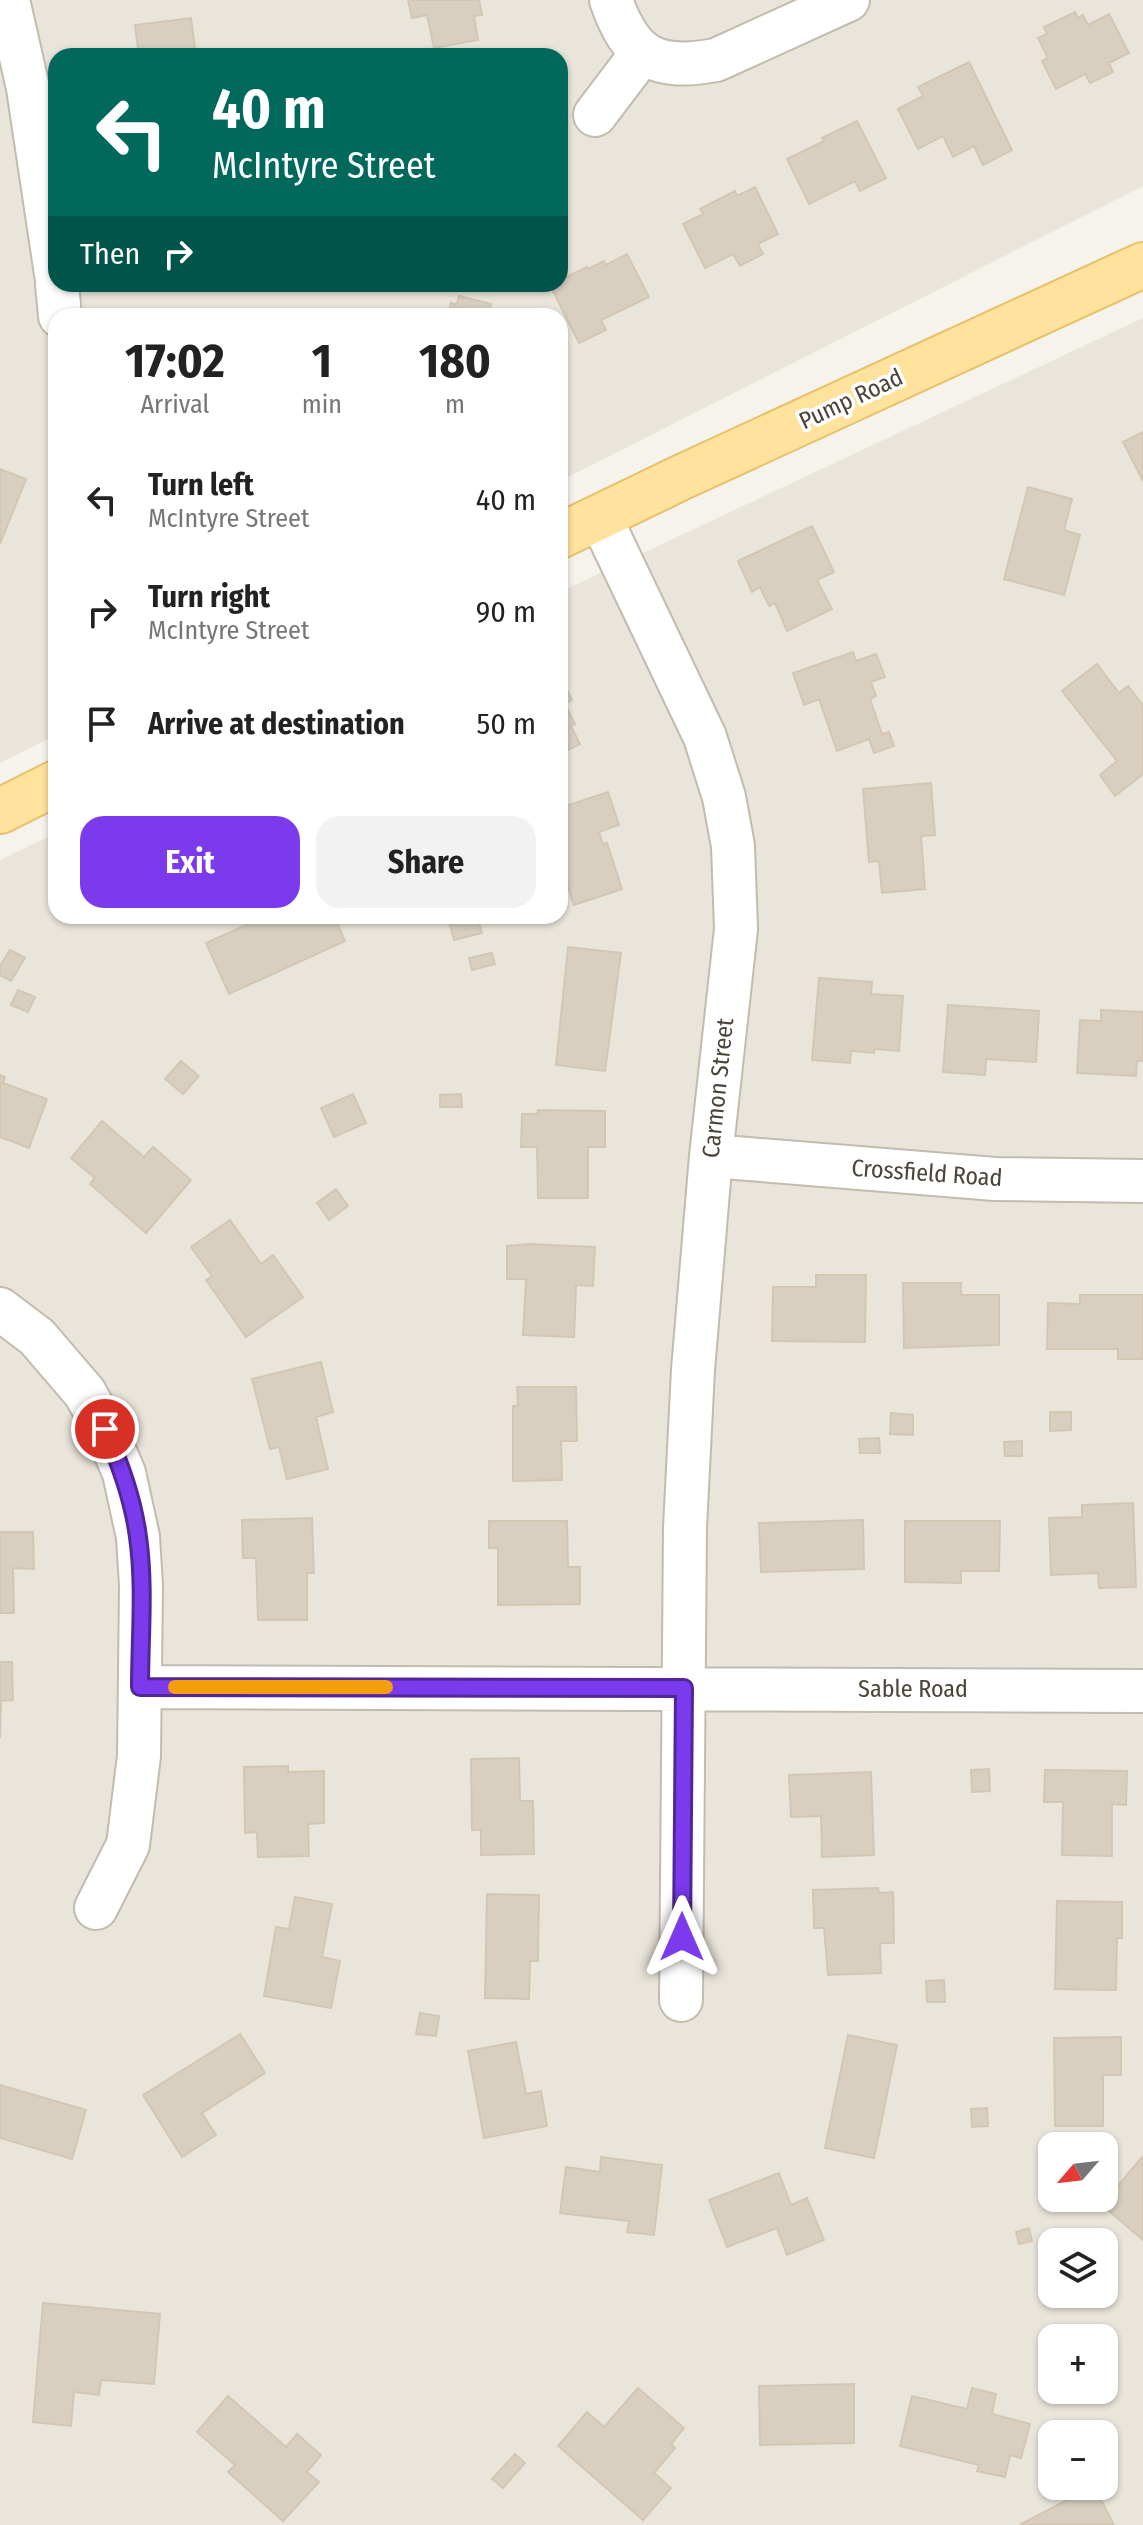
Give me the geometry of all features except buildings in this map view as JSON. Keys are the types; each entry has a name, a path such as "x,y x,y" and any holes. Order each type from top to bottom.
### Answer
{"main road":[{"name":"Pump Road","path":"568,532 1143,265"},
{"path":"0,811 48,787"}],"street":[{"path":"8,0 28,88 48,221"},
{"path":"611,0 628,39 642,53 655,60 693,64 716,60 848,0"},
{"path":"595,115 642,53"},
{"name":"Carmon Street","path":"600,517 705,737 724,797 733,846 736,929 711,1156 693,1370 685,1528 681,2000"},
{"name":"Crossfield Road","path":"711,1156 995,1179 1143,1181"},
{"path":"0,1309 37,1337 85,1393 124,1473 138,1537 141,1586 139,1756 128,1845 96,1908"},
{"name":"Sable Road","path":"140,1687 1143,1691"}],"shaded area":[{"path":"0,0 1143,0 1143,186 568,477 568,308 48,308 48,739 0,763"},
{"path":"1143,318 1143,2525 0,2525 0,860 48,837 48,924 568,924 568,588"}],"slow traffic":[{"path":"175,1687 386,1687"}],"route":[{"path":"105,1429 124,1473 138,1537 140,1687 684,1688 682,1937"}]}
